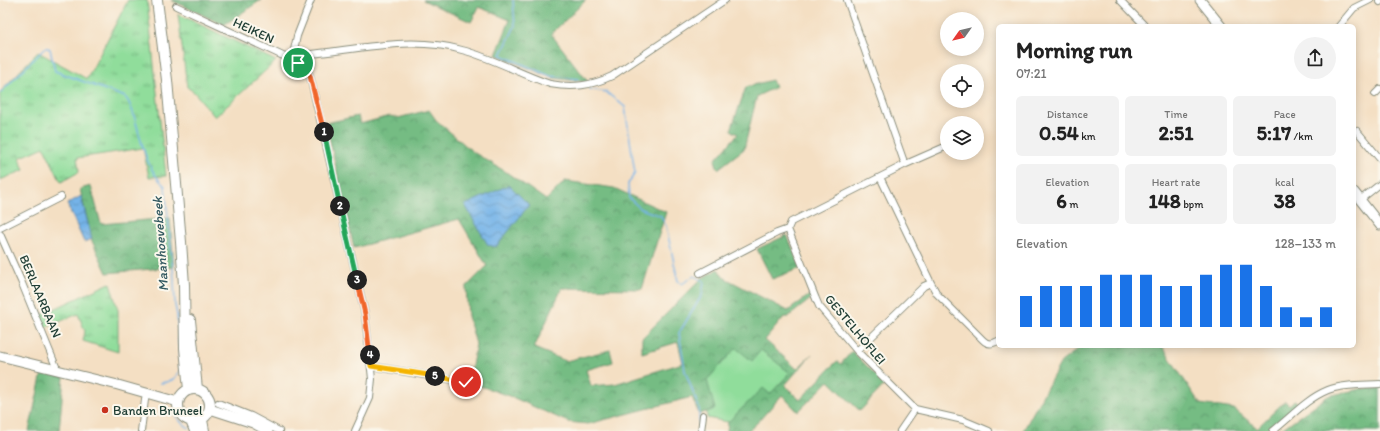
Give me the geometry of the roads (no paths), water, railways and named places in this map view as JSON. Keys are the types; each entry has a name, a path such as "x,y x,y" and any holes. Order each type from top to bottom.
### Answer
{"main road":[{"path":"157,2 167,80 184,285 185,333 193,389"},
{"path":"193,389 203,391 209,397 214,406 202,420 193,426 181,415 178,409 178,402 182,394 193,389"},
{"path":"202,420 204,431"}],"street":[{"path":"292,59 296,36 311,0"},
{"path":"298,63 303,55 394,44 434,44 477,54 550,84 561,86 581,86 593,84 612,76 725,0"},
{"path":"847,0 906,164"},
{"path":"1120,0 1143,24"},
{"path":"1200,0 1219,24"},
{"path":"1341,24 1354,8 1370,0"},
{"name":"HEIKEN","path":"176,6 292,59 306,69 312,83 365,314 372,379 370,398 355,431"},
{"path":"1375,94 1380,89"},
{"path":"1357,131 1380,159"},
{"path":"700,273 777,233 788,229 791,222 906,164 940,149"},
{"path":"880,177 937,294 983,340 989,344 996,342"},
{"path":"1360,200 1380,184"},
{"path":"1356,195 1380,225"},
{"path":"0,228 61,197"},
{"name":"GESTELHOFLEI","path":"788,229 820,306 857,351 915,409"},
{"name":"BERLAARBAAN","path":"0,234 57,369"},
{"path":"857,351 924,286 931,282"},
{"path":"0,356 57,369 146,392 178,402"},
{"path":"371,366 466,382"},
{"path":"1275,430 1315,396 1329,390 1345,387 1380,384"},
{"path":"141,431 146,392"},
{"path":"214,406 268,431"},
{"path":"214,406 251,416 278,431"},
{"path":"900,431 915,409 956,418 990,431"},
{"path":"701,431 703,415"}],"water":[{"path":"509,185 529,205 496,247 488,245 465,205"},
{"path":"81,196 92,239 84,242 67,204"}],"waterway":[{"path":"513,0 515,26 501,55 550,76 578,79"},
{"name":"Maanhoevebeek","path":"0,93 45,48 48,48 50,49 55,71 125,97 131,107 149,164 153,172 165,186 177,315 180,369 173,379 160,383"},
{"path":"589,89 606,92 625,107 635,173 628,184 629,198 641,209 661,216 666,226 678,281 682,284 694,276 704,281 702,295 679,333 685,371 699,408 699,425"},
{"name":"Maanhoevebeek","path":"168,410 189,428"}],"place":[{"name":"Banden Bruneel","path":"105,410"}]}
